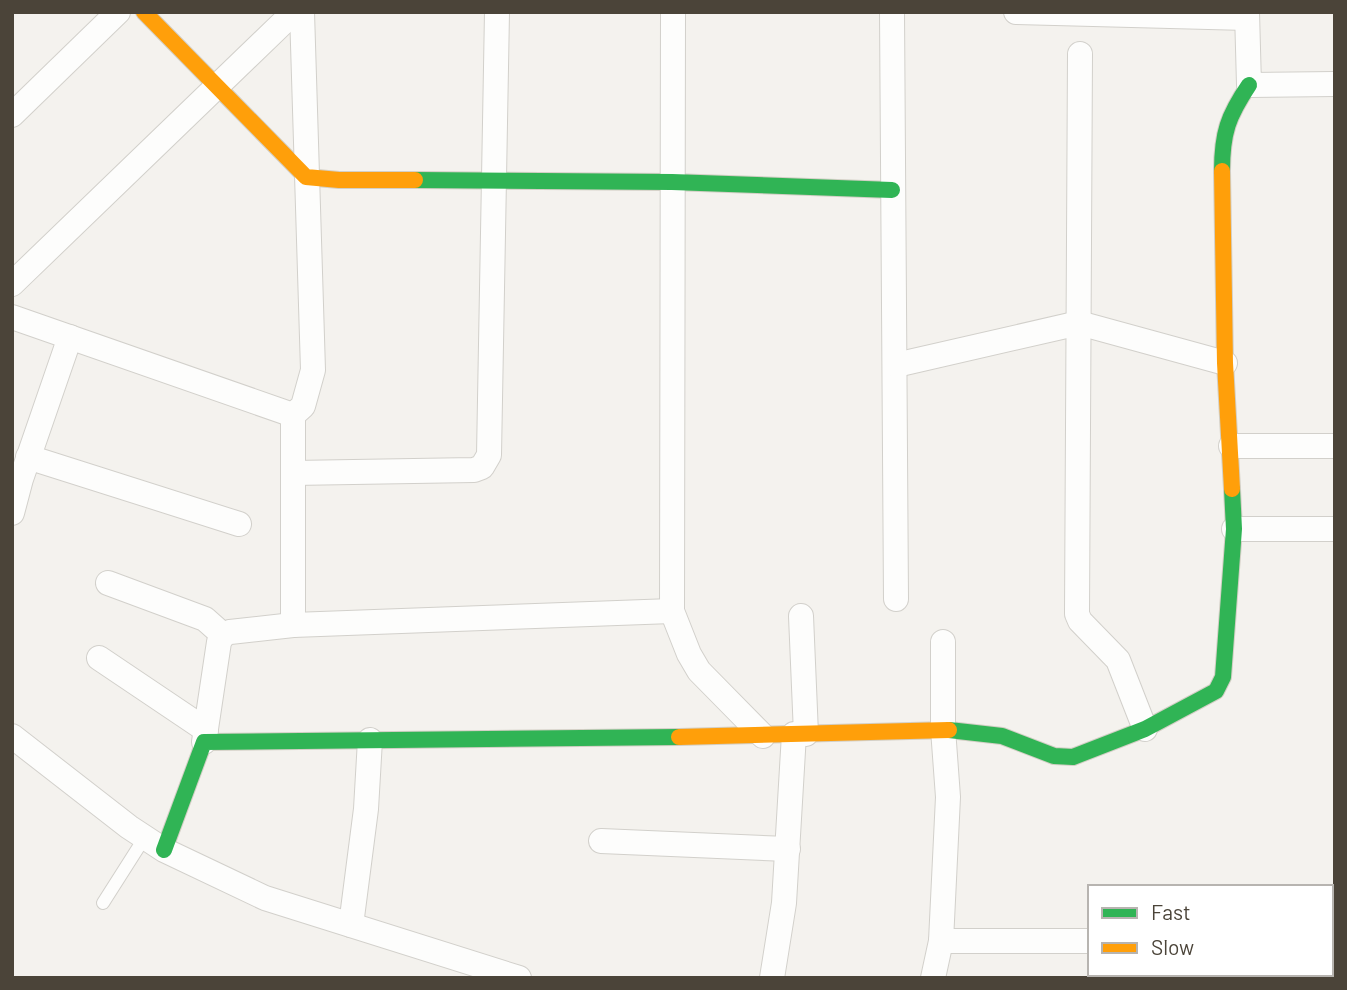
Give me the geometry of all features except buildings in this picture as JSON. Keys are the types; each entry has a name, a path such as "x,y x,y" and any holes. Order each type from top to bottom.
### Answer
{"street":[{"path":"12,115 118,12"},
{"path":"144,12 306,177 672,182 892,190"},
{"path":"12,284 294,12"},
{"path":"293,625 293,415 303,406 313,370 302,12"},
{"path":"293,473 474,470 482,467 489,456 497,12"},
{"path":"673,12 672,611 688,654 699,671 763,736"},
{"path":"892,12 896,599"},
{"path":"99,658 205,736 370,740 763,736 943,729 1002,736 1054,756 1073,757 1145,729 1216,691 1223,677 1234,529 1225,363 1222,163 1226,125 1232,110 1249,85 1247,15 1016,12"},
{"path":"1080,54 1077,614 1080,621 1118,660 1145,729"},
{"path":"1249,85 1335,84"},
{"path":"12,317 293,415"},
{"path":"896,365 1079,323 1225,363"},
{"path":"12,513 70,337"},
{"path":"1231,446 1335,446"},
{"path":"29,457 239,524"},
{"path":"1234,529 1335,529"},
{"path":"108,583 205,619 223,635"},
{"path":"154,844 205,736 219,642 223,635 293,625 672,611"},
{"path":"772,978 784,903 800,734 801,616"},
{"path":"933,978 941,941 948,797 943,729 943,642"},
{"path":"12,736 154,844 265,898 489,973 519,978"},
{"path":"351,925 366,809 370,740"},
{"path":"601,841 788,849"},
{"path":"941,941 1088,941"}],"lane":[{"path":"103,903 154,844"}],"traffic: fast":[{"path":"1222,171 1223,146 1228,125 1249,85"},
{"path":"415,180 672,182 892,190"},
{"path":"949,730 1002,736 1054,756 1073,757 1145,729 1216,691 1223,677 1234,529 1232,489"},
{"path":"164,850 204,742 679,737"}],"traffic: slow":[{"path":"144,12 306,177 415,180"},
{"path":"1222,171 1225,363 1232,489"},
{"path":"679,737 949,730"}]}
